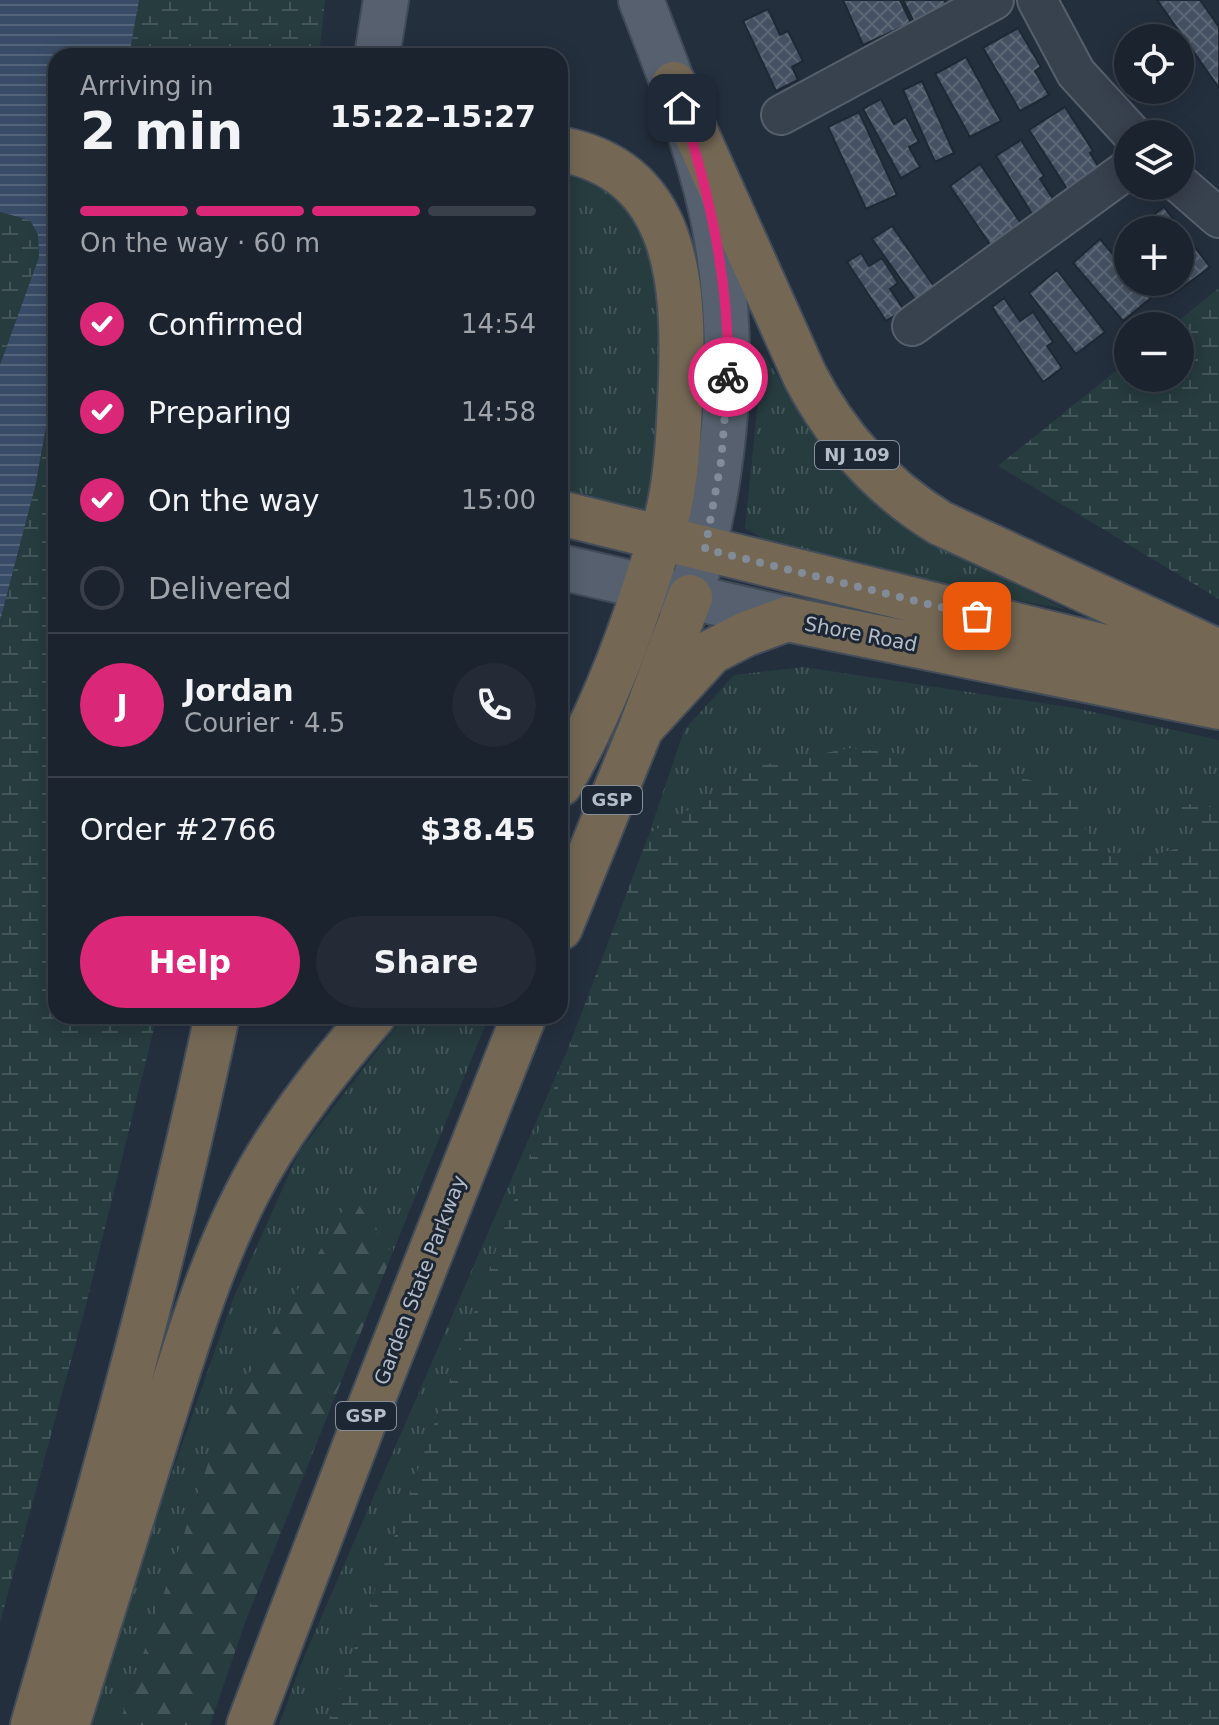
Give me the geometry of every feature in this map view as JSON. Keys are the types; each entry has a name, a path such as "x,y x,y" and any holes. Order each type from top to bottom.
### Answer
{"highway":[{"name":"NJ 109","path":"674,84 810,386 820,405 859,458 887,486 940,523 1219,652"},
{"path":"568,151 592,158 632,183 660,218 674,259 681,316 679,427 673,483 660,538 621,656 592,727 568,770"},
{"path":"568,515 1219,675"},
{"name":"GSP","path":"568,908 690,597"},
{"path":"641,728 711,652 726,642 787,619"},
{"name":"Shore Road","path":"787,619 1219,707"},
{"path":"33,1725 153,1291 215,1024"},
{"path":"67,1725 194,1319 227,1238 257,1174 277,1141 318,1083 366,1024"},
{"name":"Garden State Parkway","path":"249,1725 365,1419 521,1024"}],"main road":[{"path":"378,48 386,0"},
{"name":"NJ 109","path":"641,0 674,84"},
{"name":"GSP","path":"674,84 712,212 729,350 724,434 705,549 690,597"},
{"name":"Shore Road","path":"568,569 787,619"}],"street":[{"path":"781,115 994,0"},
{"path":"1037,0 1076,73 1119,120"},
{"path":"912,326 1114,179"},
{"path":"1194,196 1219,218"}],"green space":[{"path":"139,0 325,0 320,48 130,48"},
{"path":"568,170 585,173 620,194 652,245 664,328 659,438 644,514 568,496"},
{"path":"0,212 30,220 38,235 39,257 0,365"},
{"path":"1219,288 1219,599 998,466 1114,372 1114,392 1194,392 1194,312 1189,312"},
{"path":"763,353 826,456 921,535 1065,609 989,595 768,542 745,528"},
{"path":"48,415 48,1024 155,1024 85,1309 0,1623 0,621 36,483"},
{"path":"803,667 1075,708 1219,740 1219,808 1174,803 1207,840 1154,855 1105,853 1081,825 763,765 649,834 684,730 734,675"},
{"path":"851,748 968,762 1077,794 1081,825 1106,853 1154,855 1206,840 1173,802 1219,808 1219,1725 327,1725 569,1046 649,834 763,765"},
{"path":"398,1024 486,1024 392,1254 352,1196 223,1419 119,1725 88,1725 106,1661 233,1299 299,1152"},
{"path":"569,1046 327,1725 279,1725 301,1664"},
{"path":"352,1195 392,1254 245,1623 210,1725 119,1725 223,1419"}],"water":[{"path":"0,0 139,0 130,48 48,48 48,415 36,483 0,621 0,365 39,257 38,235 30,220 0,212"}],"building":[{"path":"843,0 900,0 911,23 863,45"},
{"path":"903,0 944,0 947,5 914,22"},
{"path":"1157,0 1200,0 1219,27 1219,88 1194,53 1194,24 1174,24"},
{"path":"768,9 780,35 788,31 803,61 792,67 798,80 776,91 743,21"},
{"path":"1018,28 1041,67 1035,71 1049,95 1020,111 983,48"},
{"path":"966,57 1001,121 970,137 935,74"},
{"path":"922,81 954,153 935,162 903,90"},
{"path":"881,99 894,124 906,117 919,142 909,147 920,167 901,178 863,109"},
{"path":"1065,107 1093,151 1090,153 1105,177 1073,198 1029,130"},
{"path":"859,112 897,195 866,209 828,127"},
{"path":"1021,140 1044,176 1040,179 1059,208 1037,222 996,156"},
{"path":"980,164 1025,229 994,250 950,186"},
{"path":"1164,207 1171,216 1152,216"},
{"path":"892,226 936,289 917,302 872,239"},
{"path":"1100,239 1114,256 1114,296 1151,298 1134,312 1115,312 1073,263"},
{"path":"1194,246 1210,267 1194,279"},
{"path":"861,253 869,266 882,258 898,283 890,289 904,310 886,321 847,262"},
{"path":"1057,270 1105,332 1076,354 1029,293"},
{"path":"1004,298 1020,321 1033,312 1053,342 1047,346 1062,368 1043,382 992,307"}],"way so far":[{"path":"728,377 721,462 705,549 977,616"}],"route":[{"path":"682,108 712,212 719,252 729,350 728,377"}]}
